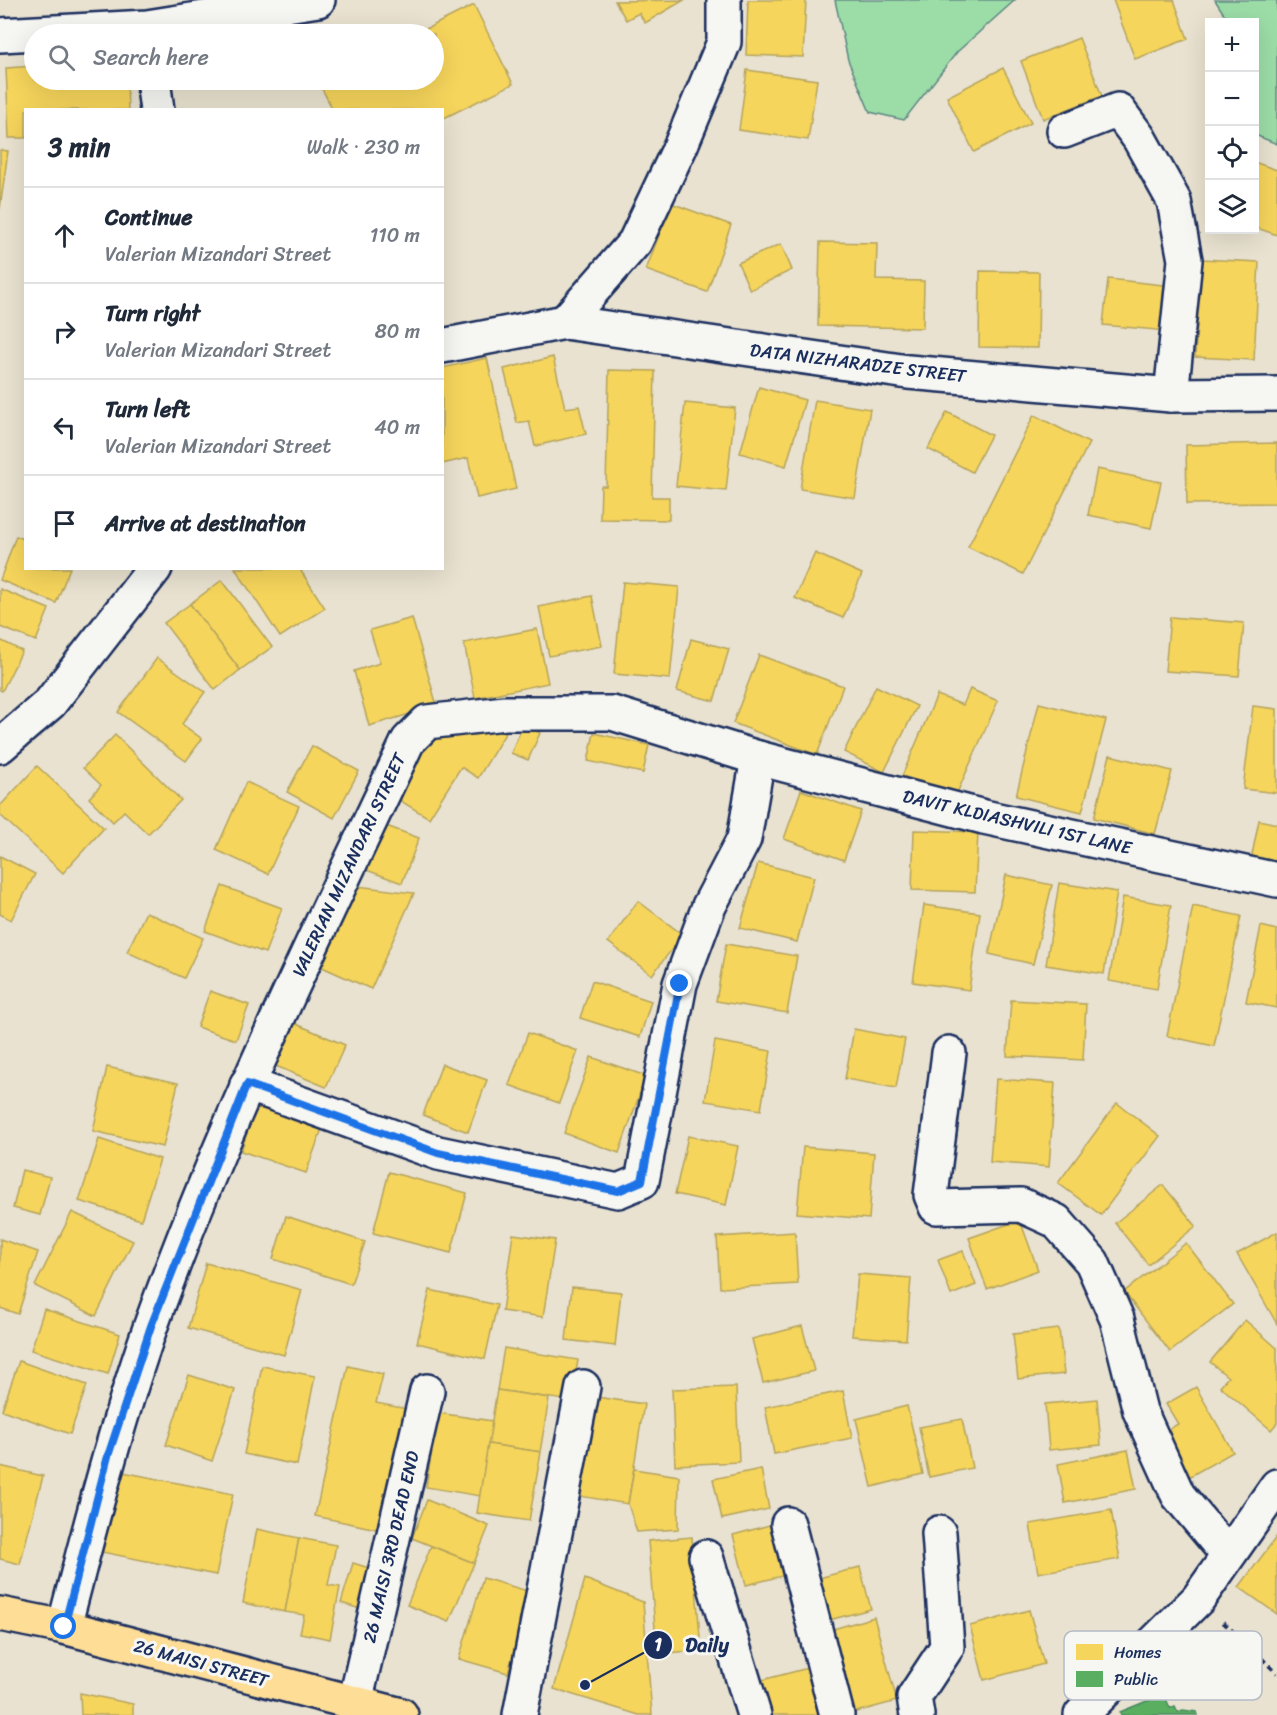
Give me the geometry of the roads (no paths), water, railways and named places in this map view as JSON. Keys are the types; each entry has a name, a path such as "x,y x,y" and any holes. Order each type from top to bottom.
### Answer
{"main road":[{"name":"26 MAISI STREET","path":"0,1614 64,1627 401,1715"}],"street":[{"path":"113,24 318,0"},
{"path":"565,322 635,242 681,145 724,42 724,0"},
{"path":"0,35 24,33"},
{"path":"154,90 156,108"},
{"path":"1065,131 1118,110 1139,138 1174,201 1185,260 1171,395"},
{"name":"DATA NIZHARADZE STREET","path":"444,346 565,322 908,372 1171,395 1277,394"},
{"path":"0,746 50,703 153,570"},
{"name":"VALERIAN MIZANDARI STREET","path":"64,1627 108,1456 140,1359 247,1084 408,741 427,722 506,713 612,713 758,758"},
{"path":"247,1084 438,1153 618,1191 642,1181 680,984 710,906 744,839 758,758"},
{"name":"DAVIT KLDIASHVILI 1ST LANE","path":"758,758 984,817 1277,880"},
{"path":"949,1053 931,1195 936,1207 1021,1204 1056,1221 1092,1262 1117,1319 1140,1411 1178,1495 1228,1555"},
{"path":"520,1715 583,1387"},
{"name":"26 MAISI 3RD DEAD END","path":"355,1703 427,1391"},
{"path":"1166,1631 1198,1599 1277,1486"},
{"path":"788,1524 837,1715"},
{"path":"917,1715 914,1697 947,1647 939,1533"},
{"path":"706,1557 753,1715"},
{"path":"1081,1715 1096,1700"}],"place":[{"name":"Daily","path":"585,1685"}]}
